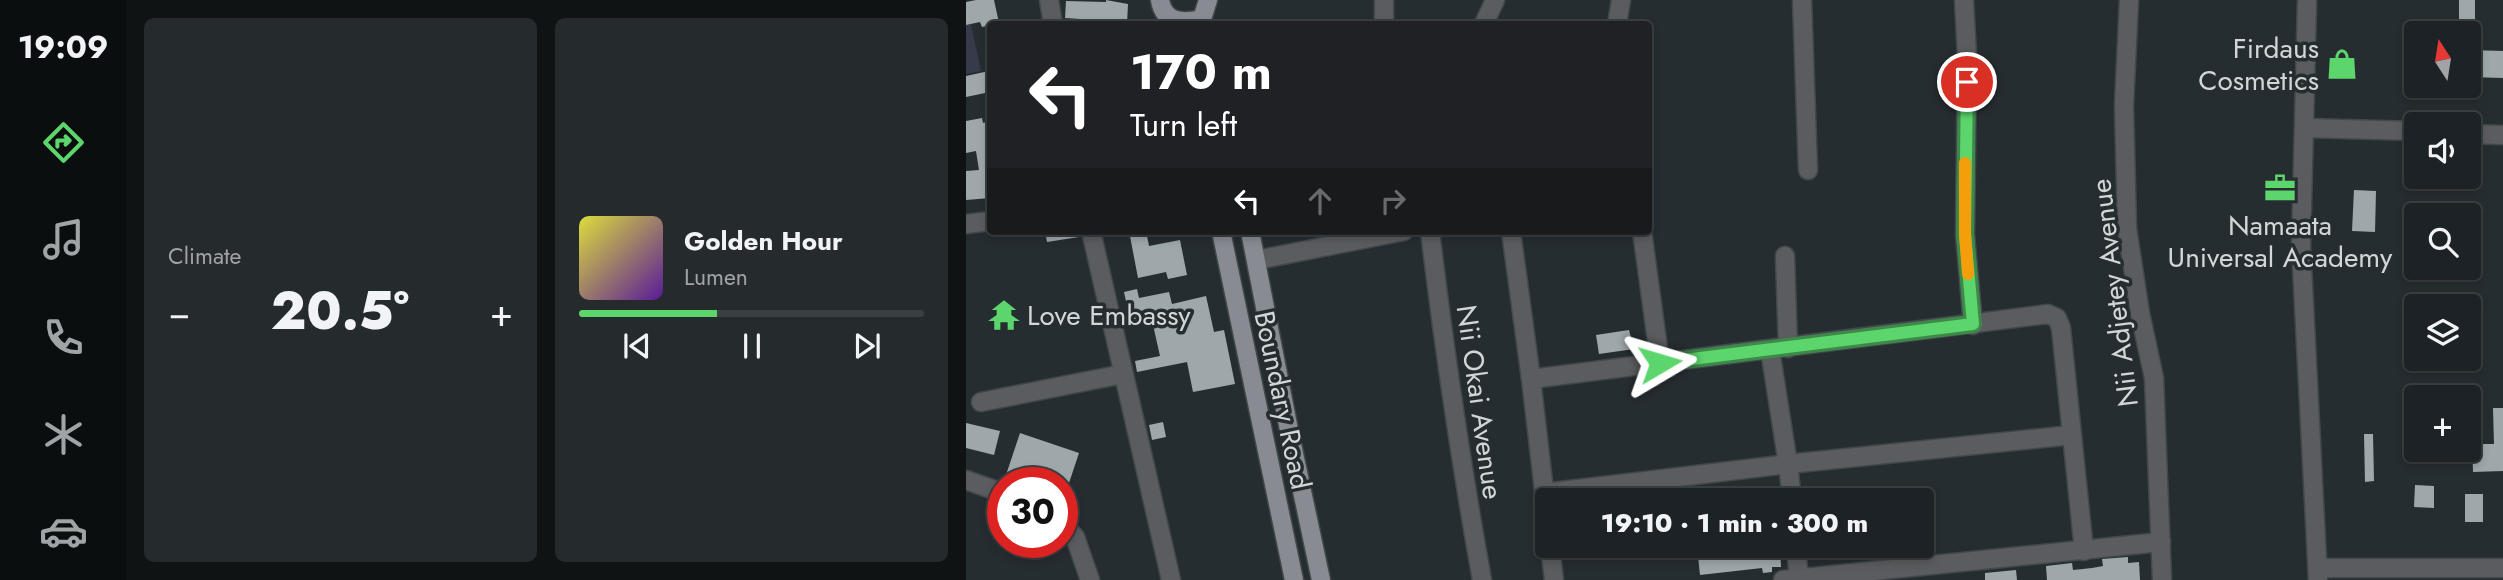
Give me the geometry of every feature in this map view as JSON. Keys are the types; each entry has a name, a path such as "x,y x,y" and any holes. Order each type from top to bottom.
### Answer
{"main road":[{"path":"1203,21 1209,0"},
{"path":"1164,10 1183,21"},
{"name":"Boundary Road","path":"1222,235 1294,580"},
{"name":"Boundary Road","path":"1251,235 1321,580"}],"street":[{"path":"1049,0 1053,21"},
{"path":"1384,0 1384,21"},
{"path":"1486,21 1495,0"},
{"path":"1618,21 1621,0"},
{"path":"1802,0 1808,170"},
{"path":"1964,0 1967,56 1965,234 1973,324"},
{"name":"Nii Adjetey Avenue","path":"2129,0 2124,106 2127,228 2140,313 2154,378 2162,580"},
{"path":"2308,0 2301,246 2318,574 2503,568"},
{"path":"2305,128 2404,131"},
{"path":"2481,134 2503,135"},
{"path":"966,224 987,221"},
{"path":"1092,235 1171,580"},
{"path":"1257,260 1384,235"},
{"name":"Nii Okai Avenue","path":"1431,235 1450,386 1482,580"},
{"path":"1512,235 1543,488"},
{"path":"1643,235 1660,363"},
{"path":"1785,256 1779,349 1791,488"},
{"path":"1531,379 2048,314 2057,318 2062,328 2084,551"},
{"path":"981,402 1123,374"},
{"path":"1586,488 2072,435"},
{"path":"966,480 987,487"},
{"path":"1795,558 1794,579 2161,542"},
{"path":"1078,548 1090,580"},
{"path":"1551,558 1554,580"}],"shaded area":[{"path":"971,24 981,71 966,74 966,25"}],"building":[{"path":"994,0 999,21 987,21 987,26 982,27 980,22 966,25 966,2"},
{"path":"2459,0 2475,0 2475,21 2459,21"},
{"path":"1066,1 1128,4 1127,21 1080,21 1065,18"},
{"path":"2482,50 2503,51 2503,78 2482,77"},
{"path":"987,71 987,93 966,97 966,76"},
{"path":"982,118 983,123 987,122 987,198 966,200 966,171 979,170 976,151 966,153 966,121"},
{"path":"2354,190 2376,191 2375,232 2352,231"},
{"path":"1046,235 1079,235 1079,237 1047,242"},
{"path":"1130,235 1147,235 1149,246 1180,240 1187,275 1168,279 1166,272 1138,278"},
{"path":"1137,289 1139,298 1169,292 1172,304 1206,296 1214,332 1224,330 1235,384 1193,392 1187,362 1137,372 1135,361 1160,356 1151,316 1130,320 1124,292"},
{"path":"1629,330 1634,349 1599,354 1596,335"},
{"path":"2493,408 2503,408 2503,471 2473,472 2473,462 2481,462 2481,444 2494,444"},
{"path":"1163,422 1166,437 1152,440 1149,425"},
{"path":"966,423 1000,431 994,455 966,448"},
{"path":"1020,433 1079,453 1074,467 1009,467"},
{"path":"2364,434 2373,434 2374,481 2365,482"},
{"path":"2415,485 2434,486 2434,508 2414,507"},
{"path":"2465,494 2483,494 2483,522 2465,522"},
{"path":"2128,557 2128,563 2139,562 2140,580 2047,580 2046,566 2072,563 2073,570 2092,568 2103,566 2102,559"},
{"path":"1698,558 1781,558 1781,567 1772,567 1772,572 1763,573 1762,568 1700,575"},
{"path":"2016,570 2017,580 1985,580 1985,573"}],"slow traffic":[{"path":"1965,163 1968,274"}],"place":[{"name":"Firdaus Cosmetics","path":"2342,64"},
{"name":"Namaata Universal Academy","path":"2280,188"},
{"name":"Love Embassy","path":"1004,315"}],"route":[{"path":"1660,363 1973,324 1965,234 1967,82"}]}
